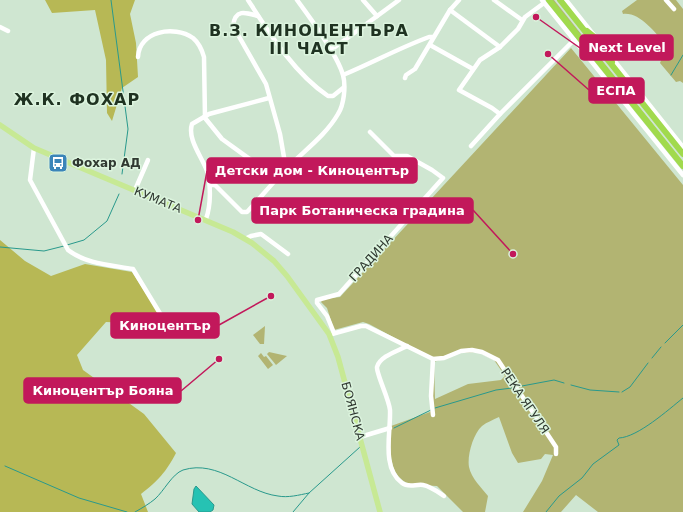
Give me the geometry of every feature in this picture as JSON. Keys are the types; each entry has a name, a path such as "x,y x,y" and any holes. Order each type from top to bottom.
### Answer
{"highway":[{"path":"560,0 683,154"},
{"path":"545,1 683,166"},
{"path":"576,20 597,39"},
{"path":"607,52 620,77"}],"main road":[{"name":"КУМАТА","path":"0,125 34,148 206,219 245,239 274,261 287,276 314,314"},
{"name":"БОЯНСКА","path":"314,314 331,334 382,512"}],"street":[{"path":"248,0 258,16 301,73 328,96 333,96 343,88"},
{"path":"210,185 215,185 242,212 247,212 286,169 319,138 342,107 343,75 331,50 297,0"},
{"path":"363,0 377,16"},
{"path":"331,50 400,0"},
{"path":"405,78 406,75 415,69 450,10 459,0"},
{"path":"494,0 522,20"},
{"path":"566,0 683,147"},
{"path":"666,0 674,9"},
{"path":"500,114 459,90 480,60 500,47 518,29 522,20 545,1 574,40 683,175"},
{"path":"450,10 500,47"},
{"path":"258,16 244,12 238,14 234,19 233,26 262,77 280,134 286,169"},
{"path":"0,27 8,31"},
{"path":"138,57 138,49 141,45 149,37 158,32 171,31 193,38 201,48 204,57 205,118 222,139 262,168 274,175 281,175"},
{"path":"343,75 366,66 387,54 429,37 433,37"},
{"path":"471,146 500,114 574,40"},
{"path":"430,45 473,69"},
{"path":"206,219 210,185 207,170 195,147 191,127 194,123 205,118 209,114 269,98"},
{"name":"ГРАДИНА","path":"331,334 327,316 317,303 317,300 339,294 443,178 429,168 407,156 394,156 370,132"},
{"path":"34,148 30,180 68,250 75,255 93,262 133,269 167,325"},
{"path":"135,190 148,160"},
{"path":"245,239 261,234 288,254"},
{"path":"331,334 366,326 433,359 431,396 433,415"},
{"path":"407,346 380,361 377,367 378,376 386,390 390,409 390,464 392,470 402,483 407,485 423,485 444,496"},
{"name":"РЕКА ЯГУЛЯ","path":"433,359 444,358 461,351 472,350 482,352 498,360 556,447 556,454"},
{"path":"360,437 390,428"}],"green space":[{"path":"552,0 554,0 683,162"},
{"path":"637,0 676,0 683,9 683,83 680,81 676,82 660,63 664,53 665,43 641,19 629,14 623,14 622,11"},
{"path":"571,48 683,185 683,512 598,512 576,495 561,512 523,512 542,481 553,455 545,454 541,459 518,463 512,453 499,417 486,423 476,434 471,445 469,457 470,471 477,483 488,496 485,512 463,512 437,486 415,485 401,479 396,473 391,458 391,426 430,412 432,358 363,322 334,330 327,308 321,302 323,299 340,297","holes":["478,352 494,360 505,376 501,380 468,384 435,399 434,362 458,353"]},
{"path":"265,326 264,344 260,344 253,335"},
{"path":"269,352 287,356 276,365 267,354"},
{"path":"261,353 264,357 266,356 273,365 268,369 258,356"}],"shaded area":[{"path":"45,0 135,0 130,14 136,43 138,77 122,88 112,121 107,113 106,60 95,10 52,13"},
{"path":"0,240 25,261 51,276 85,264 132,272 162,319 153,324 106,322 77,355 83,370 144,414 176,453 169,466 161,476 141,494 148,512 0,512"}],"water":[{"path":"196,486 214,505 213,510 210,512 199,512 192,504 194,489"}],"waterway":[{"path":"111,0 128,129 122,174"},
{"path":"671,75 683,55"},
{"path":"67,245 84,240 107,221 119,194"},
{"path":"0,247 44,251 64,246"},
{"path":"665,343 683,325"},
{"path":"652,358 661,347"},
{"path":"622,392 630,387 648,363"},
{"path":"522,386 554,380 564,383"},
{"path":"571,385 590,390 619,392"},
{"path":"435,408 496,390 512,388"},
{"path":"546,512 559,496 582,478 593,464 619,445 617,440 619,438 635,433 644,428 683,398"},
{"path":"394,428 431,410"},
{"path":"293,512 309,493 360,447"},
{"path":"5,466 79,498 127,512"},
{"path":"135,512 155,499 179,472 196,468 220,472 254,489 282,497 309,493"}],"place":[{"name":"Next Level","path":"536,17"},
{"name":"ЕСПА","path":"548,54"},
{"name":"Фохар АД","path":"58,163"},
{"name":"Детски дом - Киноцентър","path":"198,220"},
{"name":"Парк Ботаническа градина","path":"513,254"},
{"name":"Киноцентър","path":"271,296"},
{"name":"Киноцентър Бояна","path":"219,359"}],"district":[{"name":"В.З. КИНОЦЕНТЪРА ІІІ ЧАСТ","path":"309,39"},
{"name":"Ж.К. ФОХАР","path":"77,99"}]}
